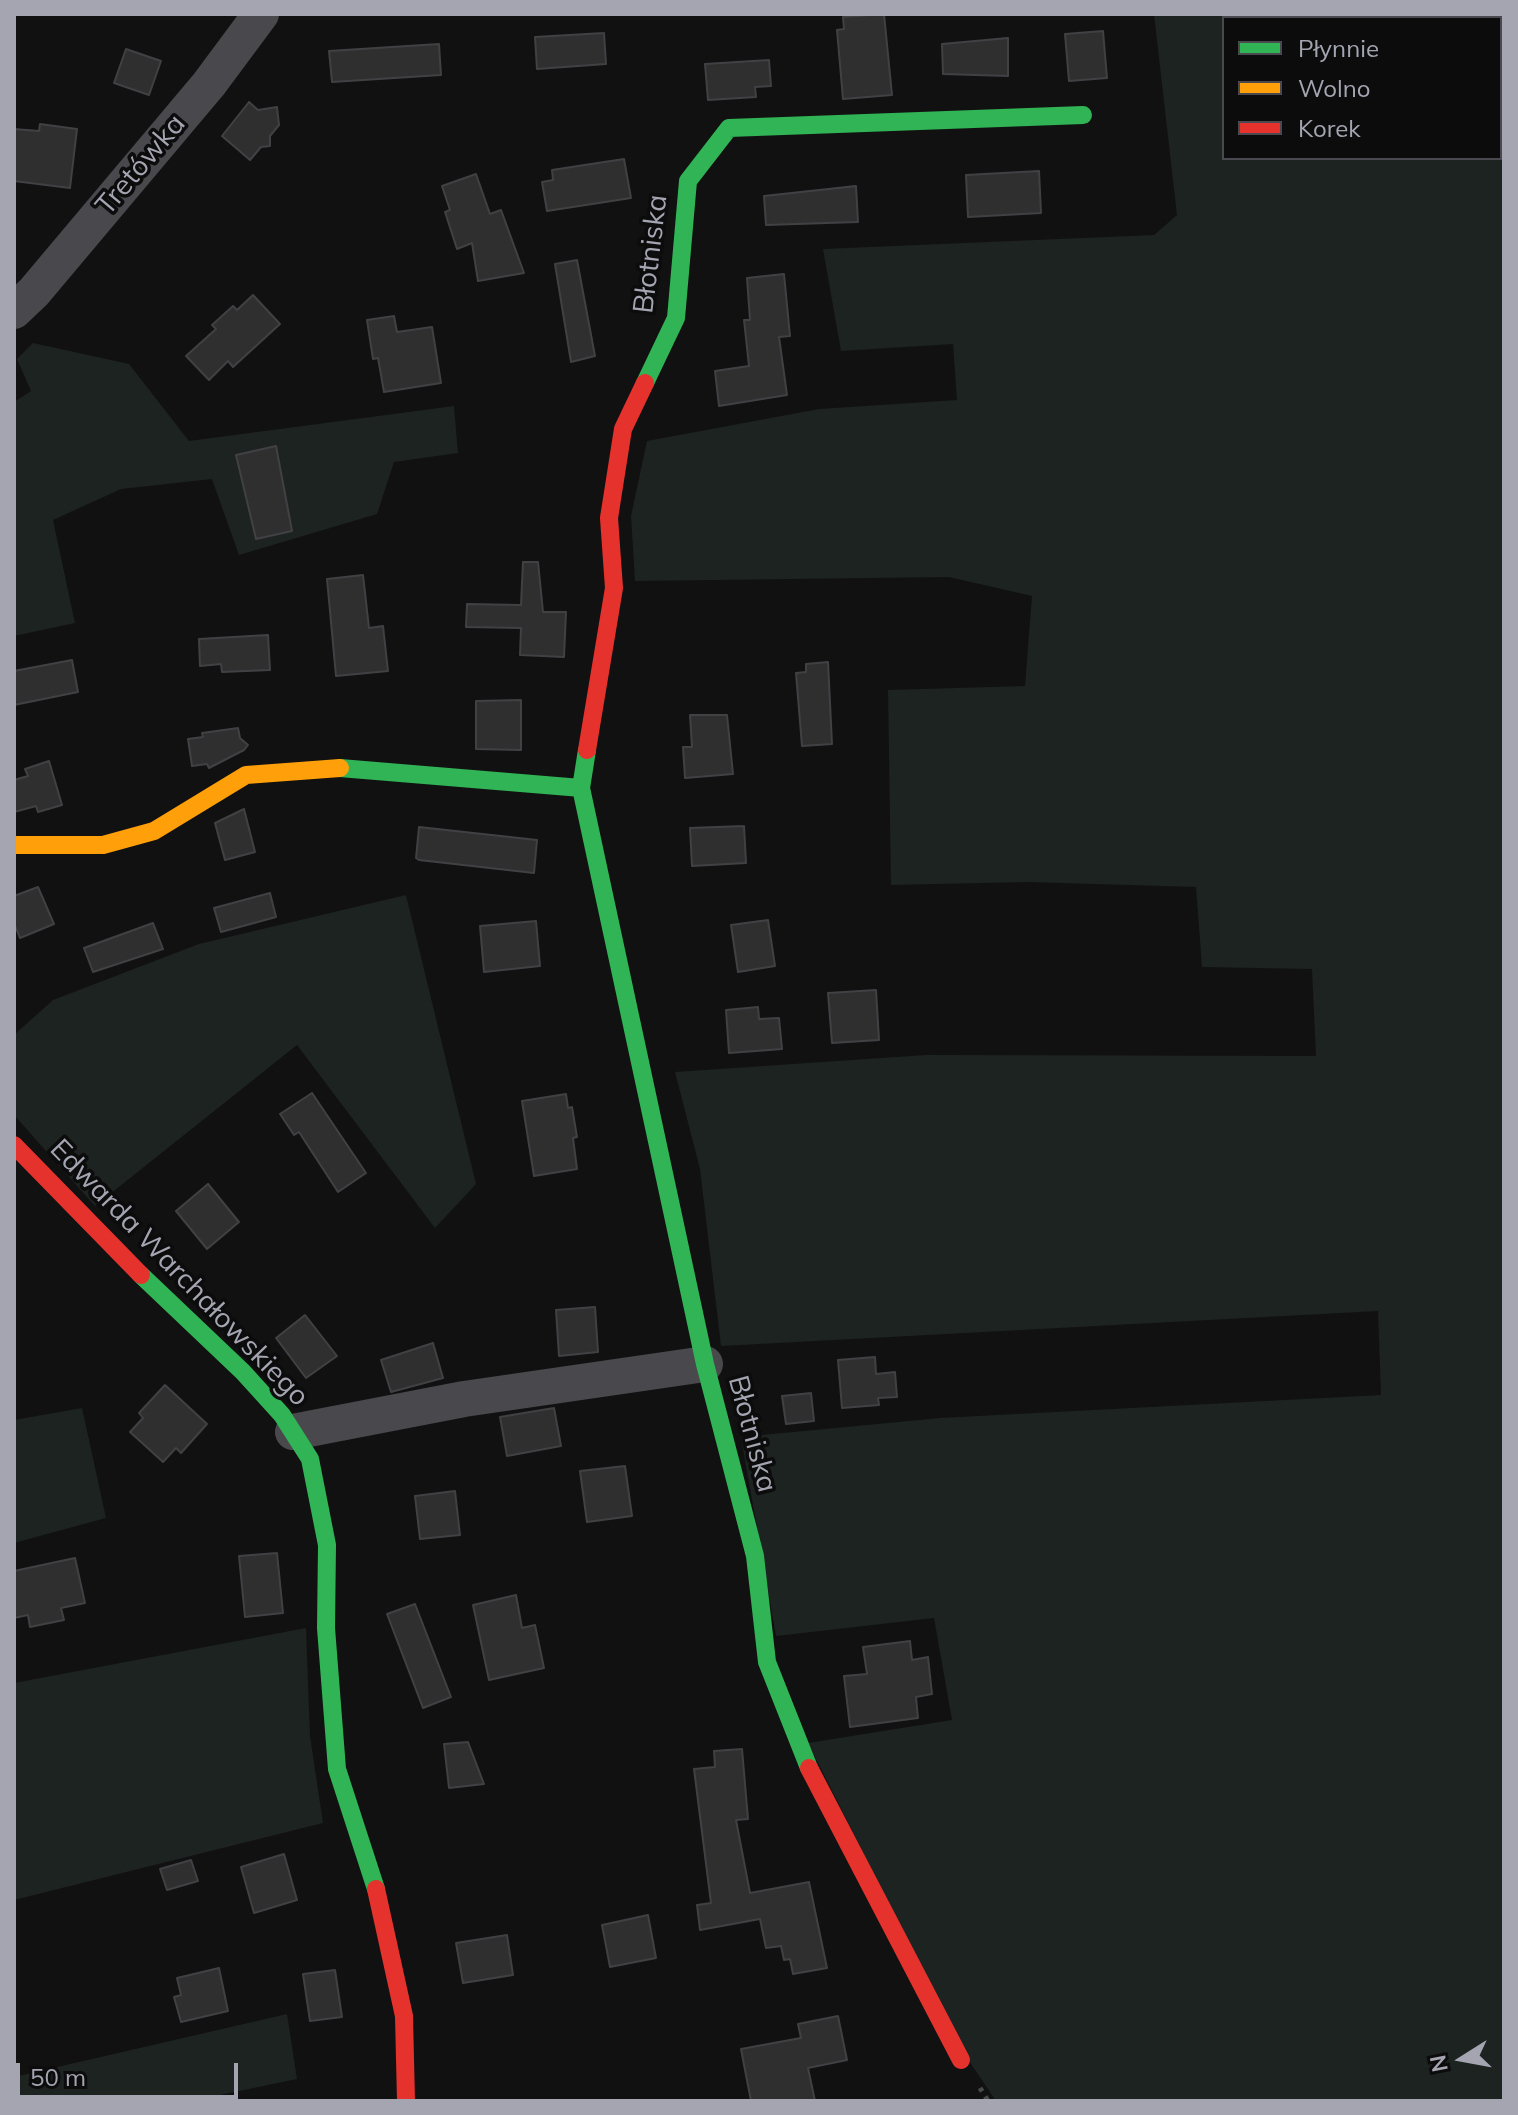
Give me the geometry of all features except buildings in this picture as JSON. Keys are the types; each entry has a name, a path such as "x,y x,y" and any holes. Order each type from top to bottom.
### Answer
{"street":[{"name":"Tretówka","path":"14,311 34,292 209,84 261,14"},
{"name":"Błotniska","path":"961,2060 818,1792 767,1662 755,1556 705,1364 581,788 614,588 609,518 623,429 676,318 688,181 729,128 1083,115"},
{"path":"14,845 103,845 154,831 246,775 313,768 581,788"},
{"name":"Edwarda Warchałowskiego","path":"14,1145 119,1255 243,1372 293,1432 310,1459 327,1545 326,1628 337,1769 379,1898 404,2016 406,2101"},
{"path":"293,1432 464,1399 705,1364"}],"shaded area":[{"path":"1154,14 1504,14 1504,2101 996,2101 965,2055 808,1743 952,1720 934,1618 776,1636 741,1437 940,1418 1381,1395 1378,1311 721,1346 700,1169 675,1072 926,1055 1316,1056 1312,969 1202,967 1196,887 1028,882 891,885 888,690 1025,686 1032,596 949,577 635,581 631,516 647,441 819,409 957,400 953,344 841,351 823,249 1154,235 1177,215"},
{"path":"33,343 129,364 189,441 454,406 458,453 394,462 377,514 239,555 212,479 121,489 53,520 75,623 14,636 14,402 31,391 17,359"},
{"path":"406,895 476,1184 435,1228 297,1045 95,1206 14,1115 14,1035 53,1000 199,944"},
{"path":"82,1408 106,1518 14,1543 14,1420"},
{"path":"306,1628 310,1736 323,1823 14,1900 14,1683"},
{"path":"287,2014 297,2079 191,2101 14,2101 14,2077"}],"traffic: fast":[{"path":"645,383 676,318 688,181 729,128 1083,115"},
{"path":"587,750 581,788 705,1364 755,1556 767,1662 809,1768"},
{"path":"340,768 581,788"},
{"path":"141,1275 243,1372 282,1415 310,1459 327,1545 326,1628 337,1769 376,1889"}],"traffic: slow":[{"path":"14,845 103,845 154,831 246,775 340,768"}],"traffic: jam":[{"path":"587,750 614,588 609,518 623,429 645,383"},
{"path":"14,1145 141,1275"},
{"path":"809,1768 961,2060"},
{"path":"376,1889 404,2016 406,2101"}]}
